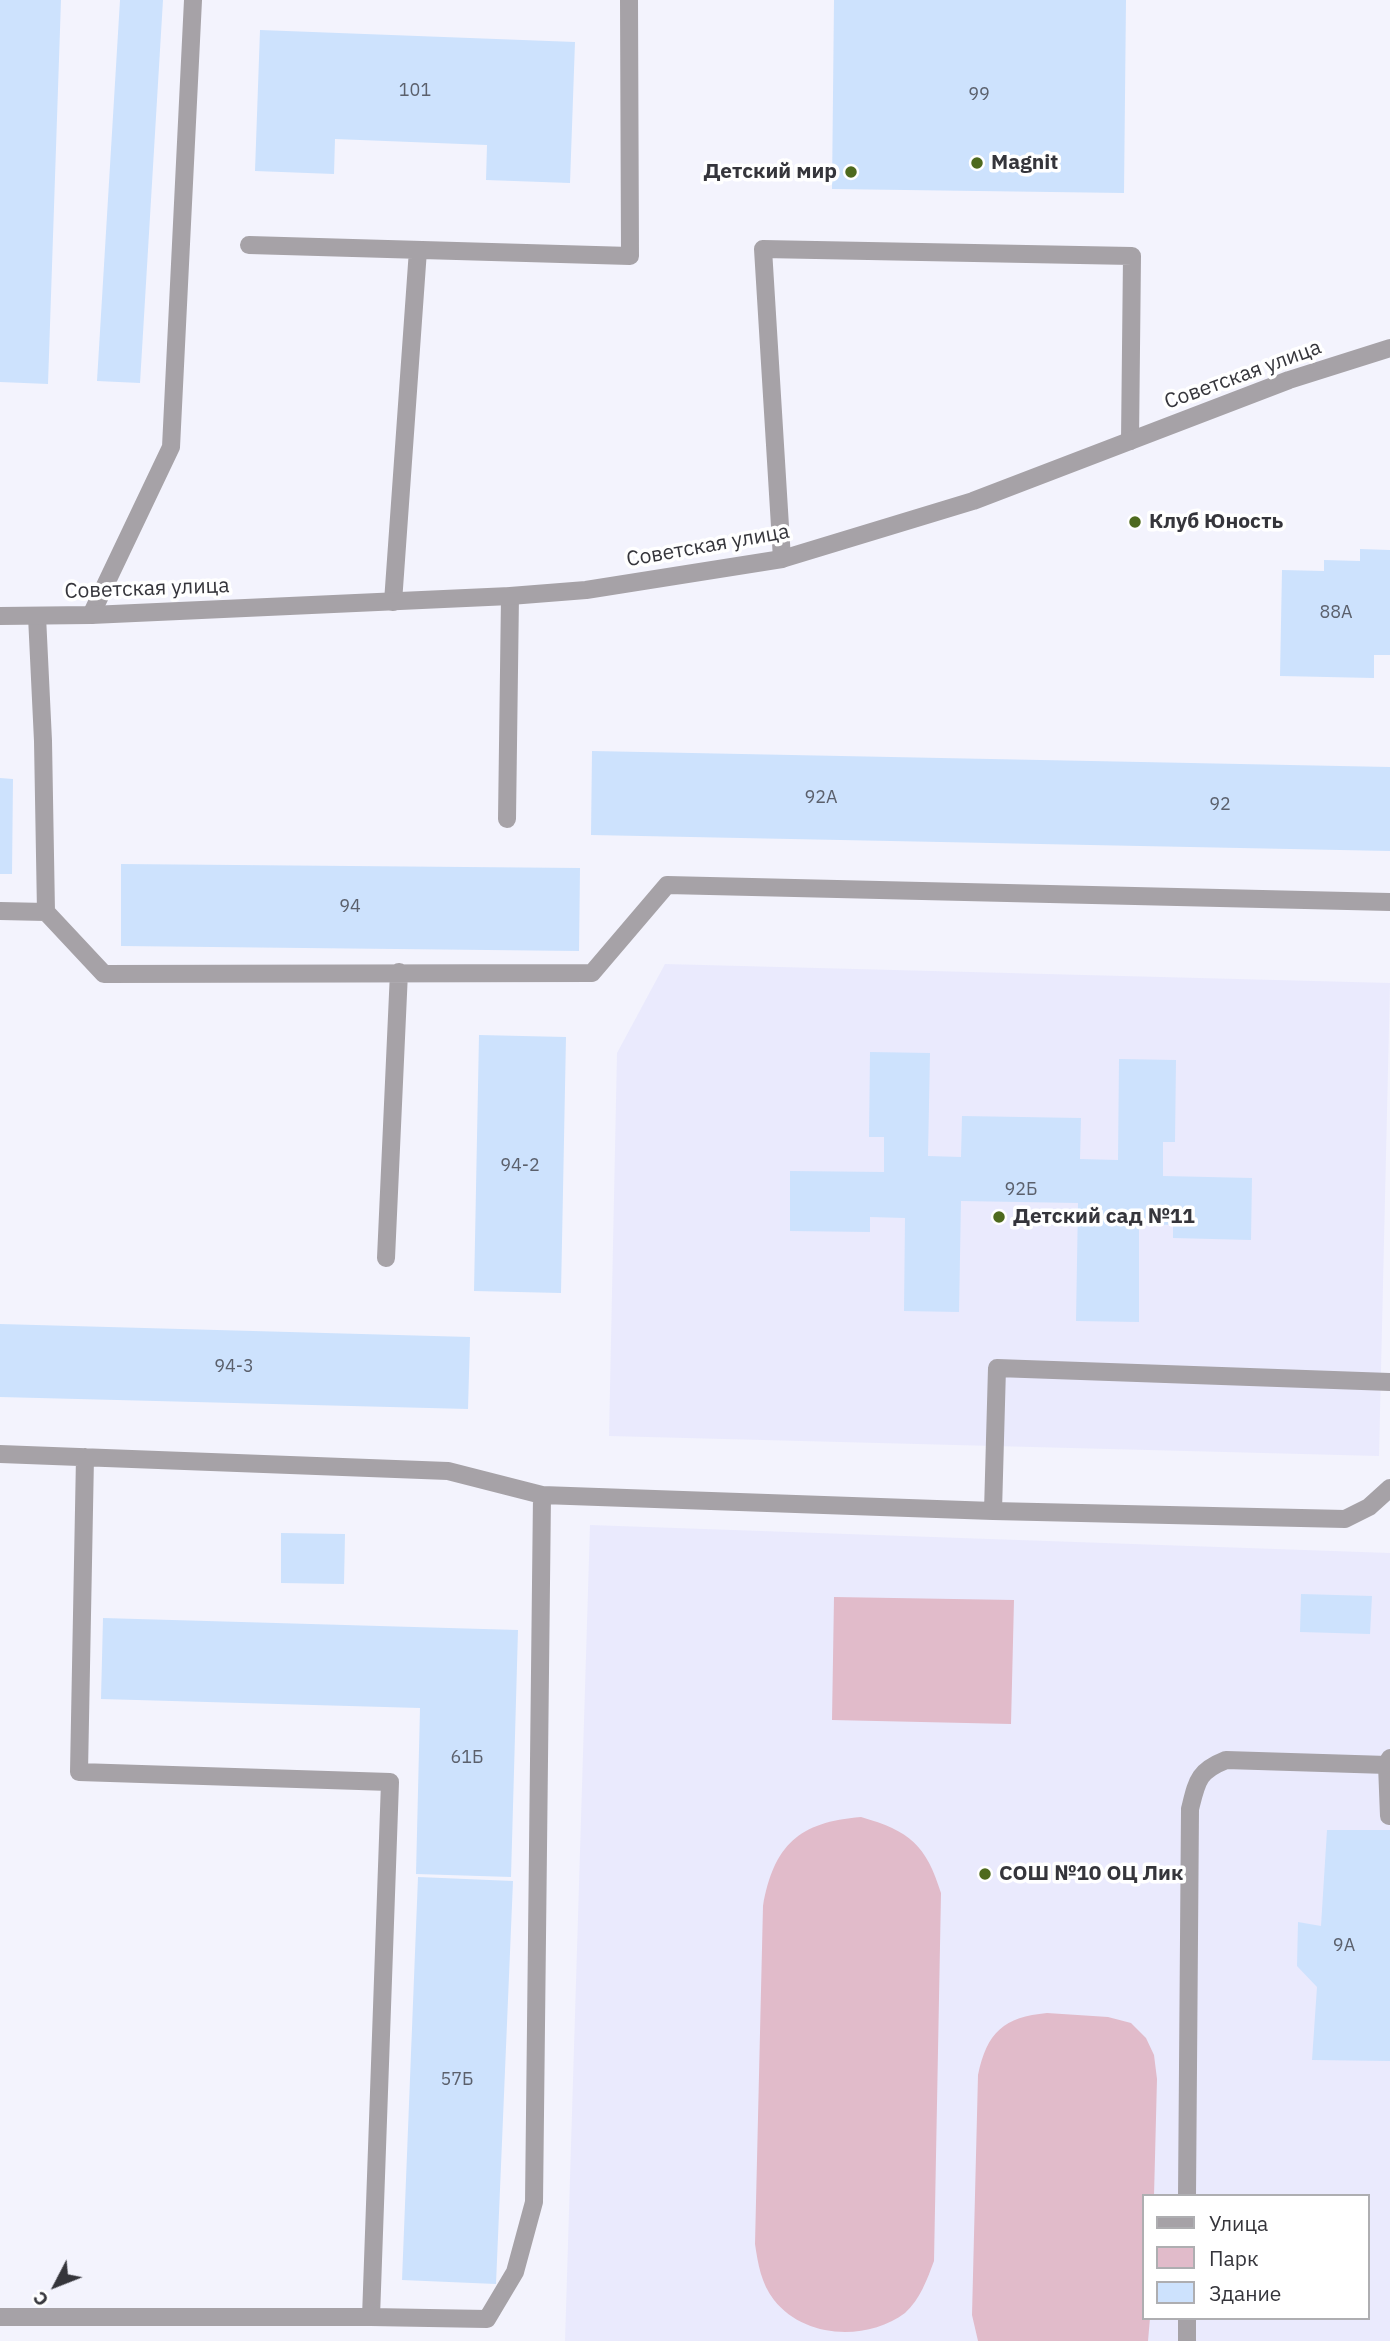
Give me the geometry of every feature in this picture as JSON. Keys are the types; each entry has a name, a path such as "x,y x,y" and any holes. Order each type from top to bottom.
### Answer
{"street":[{"path":"91,615 171,447 193,0"},
{"path":"249,245 630,256 629,0"},
{"path":"393,602 418,250"},
{"path":"782,559 763,250 1132,256 1130,441"},
{"name":"Советская улица","path":"0,615 91,615 510,596 586,590 782,559 973,501 1289,380 1390,348"},
{"path":"507,818 510,596"},
{"path":"37,616 43,741 46,912 104,974 592,973 667,885 1390,902"},
{"path":"0,911 46,912"},
{"path":"386,1258 399,972"},
{"path":"993,1511 997,1368 1390,1382"},
{"path":"0,1454 448,1471 542,1495 993,1511 1345,1519 1369,1507 1390,1488"},
{"path":"85,1457 79,1772 390,1782 371,2317"},
{"path":"0,2318 487,2319 515,2272 534,2202 542,1495"},
{"path":"1187,2194 1190,1810 1196,1785 1208,1768 1226,1760 1389,1761 1389,1816"},
{"path":"1186,2341 1187,2320"}],"shaded area":[{"name":"Детский сад №11","path":"665,964 1390,983 1379,1456 609,1436 617,1053"},
{"name":"СОШ №10 ОЦ Лик","path":"590,1525 1390,1553 1390,2341 565,2341"}],"green space":[{"path":"834,1597 1014,1600 1011,1724 832,1720"},
{"path":"861,1817 892,1828 914,1842 929,1863 941,1893 934,2261 919,2295 905,2313 873,2328 837,2332 819,2329 787,2313 770,2294 757,2259 755,2244 763,1906 774,1867 793,1840 821,1824"},
{"path":"1047,2013 1108,2017 1131,2023 1146,2038 1154,2055 1157,2079 1154,2194 1142,2194 1142,2320 1150,2320 1148,2341 978,2341 972,2315 978,2075 987,2048 1000,2029 1019,2018"}],"building":[{"path":"0,0 61,0 48,384 0,382"},
{"path":"120,0 163,0 140,383 97,381"},
{"path":"834,0 1126,0 1124,193 832,189"},
{"path":"260,30 575,42 570,183 486,180 487,145 335,139 334,174 255,171"},
{"path":"1360,549 1390,550 1390,655 1374,655 1374,678 1280,676 1282,570 1324,571 1324,560 1360,561"},
{"path":"592,751 1390,767 1390,851 591,835"},
{"path":"0,778 13,779 12,874 0,874"},
{"path":"121,864 580,868 579,951 121,946"},
{"path":"479,1035 566,1037 561,1293 474,1291"},
{"path":"870,1052 930,1053 928,1156 961,1157 962,1116 1081,1118 1080,1159 1118,1160 1119,1059 1176,1060 1175,1142 1163,1142 1163,1176 1252,1178 1251,1240 1173,1238 1173,1225 1139,1224 1139,1322 1076,1321 1078,1203 961,1201 959,1312 904,1311 905,1218 870,1217 870,1232 790,1231 790,1171 884,1172 884,1137 869,1137"},
{"path":"0,1324 470,1337 468,1409 0,1397"},
{"path":"281,1533 345,1534 344,1584 281,1583"},
{"path":"1301,1594 1372,1596 1370,1634 1300,1632"},
{"path":"103,1618 518,1630 511,1877 416,1874 420,1708 101,1699"},
{"path":"1327,1830 1390,1830 1390,2061 1312,2060 1317,1987 1297,1966 1298,1922 1321,1926"},
{"path":"418,1877 513,1881 496,2284 402,2280"}],"place":[{"name":"Magnit","path":"977,163"},
{"name":"Детский мир","path":"851,172"},
{"name":"Клуб Юность","path":"1135,522"},
{"name":"Детский сад №11","path":"999,1217"},
{"name":"СОШ №10 ОЦ Лик","path":"985,1874"}]}
